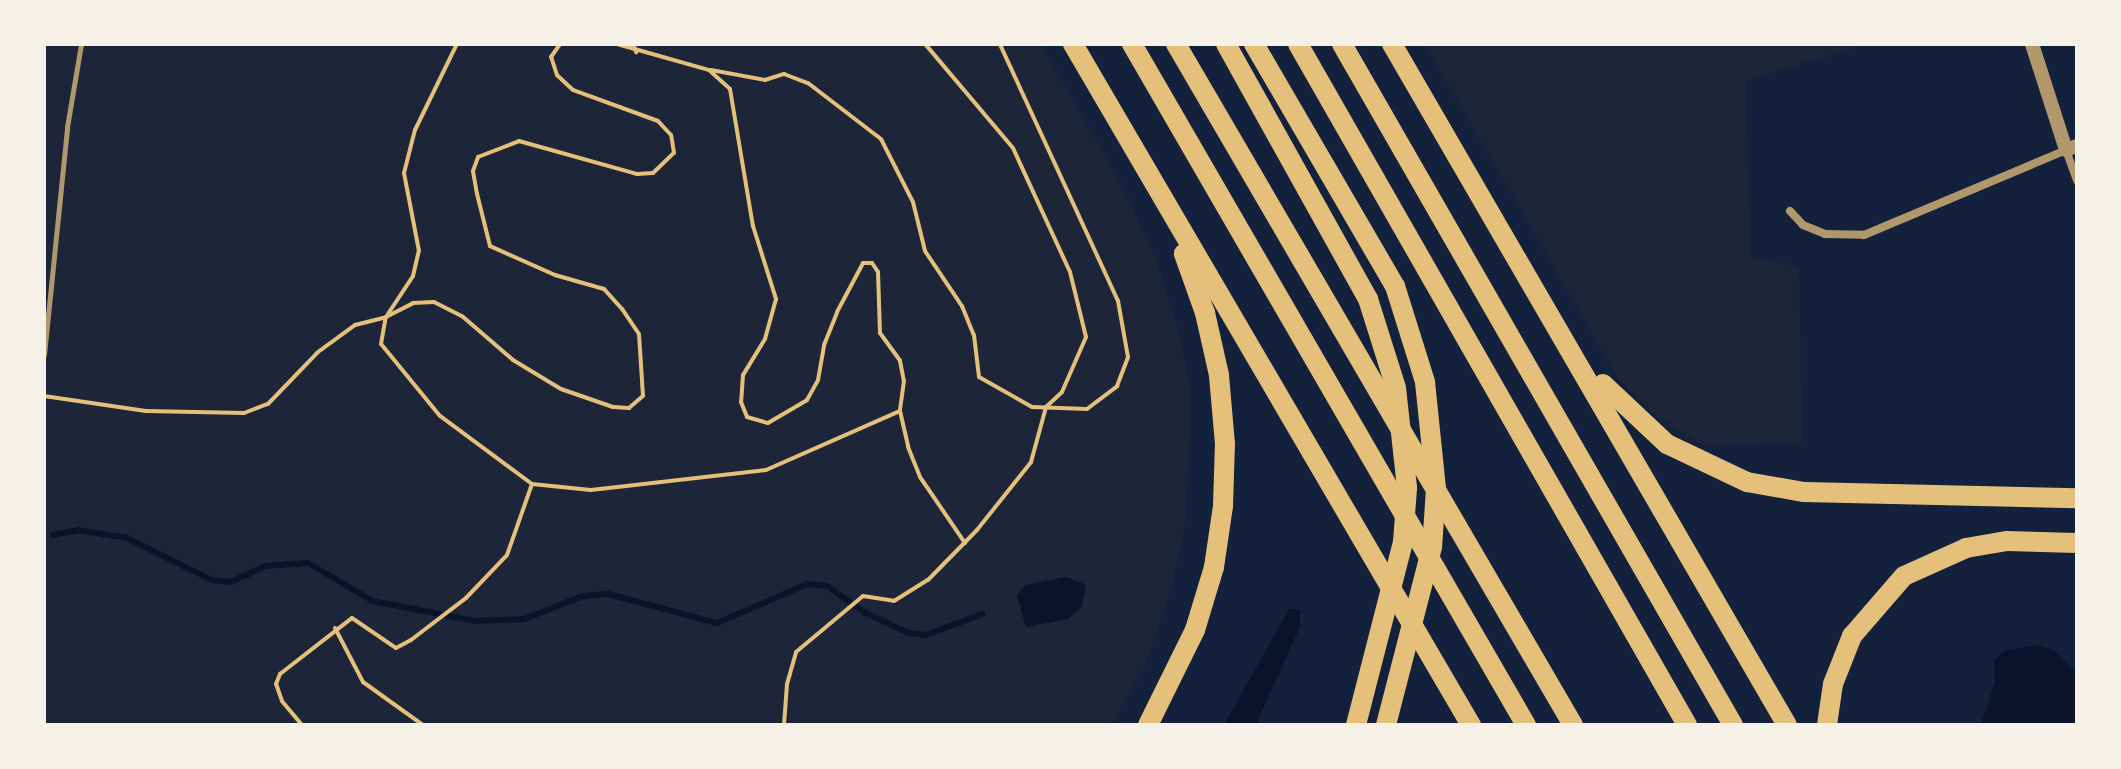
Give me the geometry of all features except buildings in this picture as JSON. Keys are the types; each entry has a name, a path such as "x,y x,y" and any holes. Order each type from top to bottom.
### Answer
{"highway":[{"path":"1073,44 1471,725"},
{"path":"1132,44 1526,725"},
{"path":"1176,44 1573,725"},
{"path":"1226,44 1347,259 1384,339 1399,401 1407,488 1393,591 1358,718"},
{"path":"1254,44 1373,245 1413,330 1434,439 1436,489 1424,585 1387,721"},
{"path":"1298,44 1687,725"},
{"path":"1342,44 1733,725"},
{"path":"1392,44 1787,725"},
{"path":"1128,138 1182,249 1205,313 1225,444 1214,567 1195,630 1148,725"},
{"path":"1554,319 1603,385 1640,423 1705,465 1747,482 1804,492 2077,498"},
{"path":"1827,725 1833,684 1852,636 1904,576 1966,548 2007,541 2077,543"}],"street":[{"path":"2032,44 2071,148 2077,181"},
{"path":"1790,211 1803,225 1825,234 1864,235 2071,148"}],"lane":[{"path":"44,355 68,115 81,44"}],"path":[{"path":"457,44 415,130 404,173 419,251 413,276 386,317 381,344 440,416 532,484 591,490 766,470 900,411"},
{"path":"617,44 636,52 738,79 765,80 784,74 808,83 881,139 913,202 925,251 962,306 974,335 979,377 1019,402 1087,409 1117,386 1128,357 1118,301 1000,44"},
{"path":"633,44 636,52"},
{"path":"840,44 855,44"},
{"path":"784,725 787,684 796,652 815,632 863,596 894,601 928,580 965,543 1031,462 1046,407 1062,392 1086,337 1070,272 1013,148 925,44"},
{"path":"44,396 146,411 244,413 268,404 318,352 355,325 386,317 413,303 434,302 462,316 513,360 561,389 613,407 629,408 643,396 639,334 622,309 604,289 555,275 490,246 477,194 473,171 478,157 519,141 637,174 653,173 674,153 671,135 658,121 573,90 557,75 551,57 557,45"},
{"path":"709,70 730,89 753,226 776,299 765,339 743,375 741,402 747,417 768,423 807,400 818,380 837,312 863,263 872,263 878,272 880,333 900,361 904,381 900,411 920,477 965,543"},
{"path":"302,725 276,684 280,674 335,628 352,618 396,648 411,640 466,598 507,555 532,484"},
{"path":"335,628 363,682 423,725"}],"shaded area":[{"path":"44,44 1041,44 1123,187 1157,262 1179,332 1191,394 1186,519 1172,587 1144,668 1111,725 44,725"},
{"path":"1425,44 1864,44 1746,81 1750,256 1799,267 1802,443 1702,445 1654,414 1619,380"},
{"path":"1066,577 1086,585 1082,606 1068,619 1026,627 1017,596 1025,585"},
{"path":"1289,609 1300,609 1300,627 1256,725 1224,725"},
{"path":"2037,645 2052,649 2077,673 2077,725 1981,725 1995,682 1994,659 2006,650"}],"waterway":[{"path":"53,535 78,530 127,538 212,580 231,582 265,566 308,563 373,601 475,621 524,619 583,596 608,594 717,623 807,584 827,586 864,612 908,633 926,635 982,614"}]}
